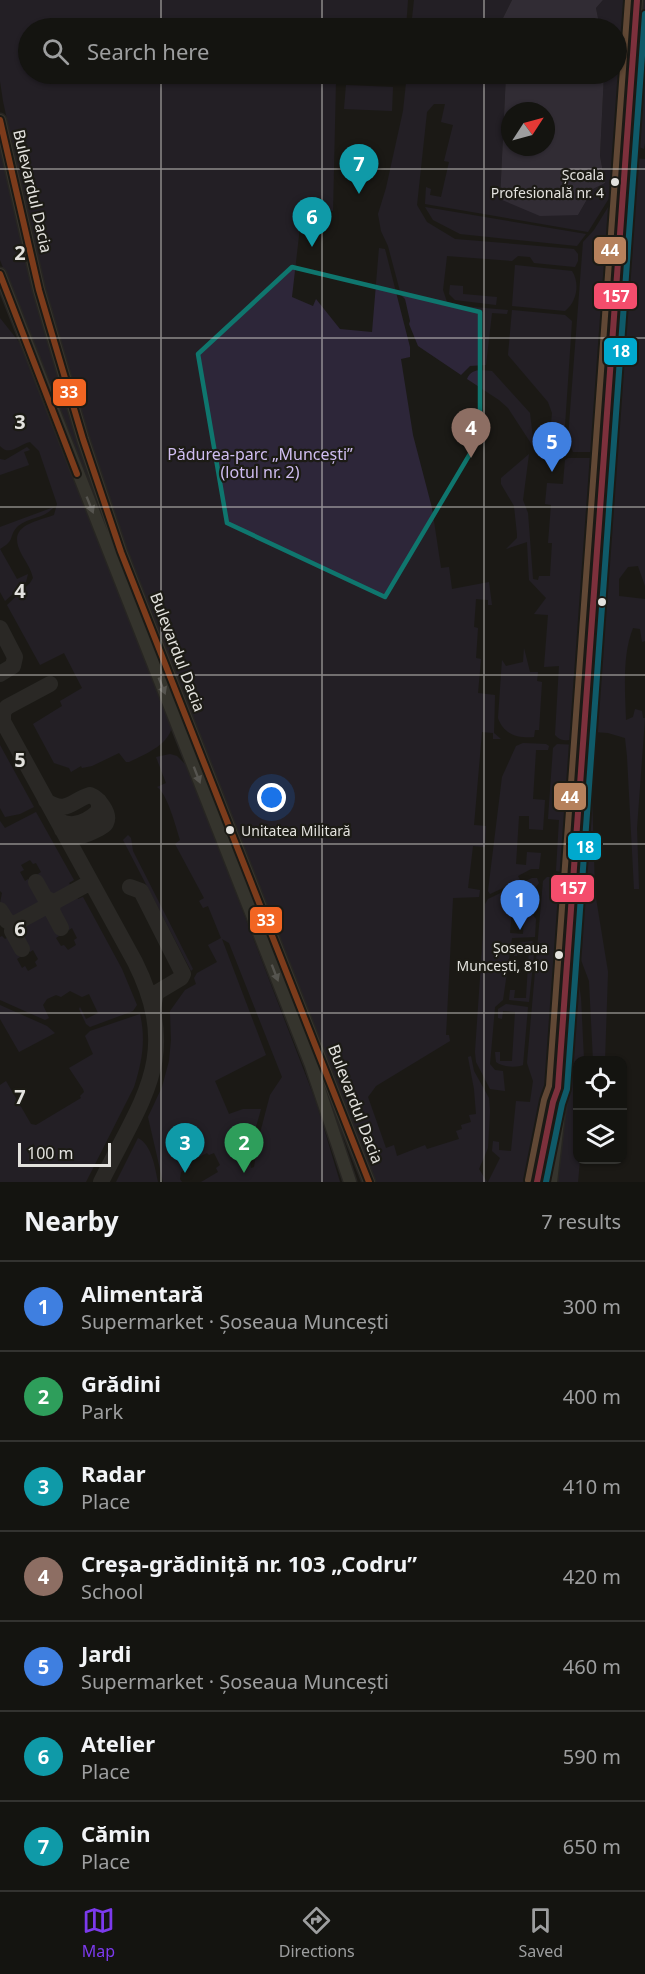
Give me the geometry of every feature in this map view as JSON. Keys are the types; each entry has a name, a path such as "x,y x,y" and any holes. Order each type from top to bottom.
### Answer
{"main road":[{"path":"551,1182 561,1104 558,1088 637,0"},
{"name":"Bulevardul Dacia","path":"0,120 39,290 83,439 187,734 311,1065 350,1182"},
{"name":"Bulevardul Dacia","path":"0,274 369,1182"},
{"path":"537,1182 553,1102 558,1088"},
{"path":"339,1144 352,1140"}],"highlighted area":[{"path":"292,267 480,312 480,437 385,597 227,523 198,354"}],"green space":[{"name":"Pădurea-parc „Muncești” (lotul nr. 2)","path":"0,0 408,0 407,18 18,18 18,84 336,84 333,211 302,209 292,297 313,306 316,299 340,329 372,332 379,248 385,249 410,347 410,357 401,359 413,435 432,508 441,568 449,567 452,589 489,582 492,605 488,605 488,600 476,599 474,627 478,628 476,658 481,659 478,693 495,695 494,733 501,739 493,739 493,733 482,732 474,825 486,826 485,847 473,846 468,888 480,890 479,897 453,898 446,1035 449,1035 450,1041 376,1086 368,1097 386,1148 394,1145 397,1156 425,1145 427,1149 459,1139 456,1131 462,1129 461,1125 471,1122 469,1115 476,1114 468,1057 471,1056 474,1071 489,1098 488,1148 479,1169 487,1182 375,1182 120,531 83,421 41,272 0,81"},
{"path":"414,0 512,0 503,18 412,18"},
{"path":"603,0 633,0 627,82 627,18 598,18 596,8"},
{"path":"642,0 645,0 645,76 641,82 637,82 636,79"},
{"path":"406,84 506,84 505,102 501,102 500,199 578,215 593,189 605,183 600,156 604,84 627,84 621,164 613,185 616,187 588,232 425,204 426,187 431,189 430,195 441,197 449,162 444,161 453,125 441,122 445,104 434,104 427,112 417,205 427,222 455,239 574,249 578,254 578,261 575,267 534,263 530,257 518,256 512,261 447,256 443,290 447,302 462,306 508,310 507,314 492,313 486,365 470,366 461,375 418,346 409,324 405,299 401,295 378,214 403,111"},
{"path":"346,85 393,87 392,111 344,109"},
{"path":"645,85 644,149 637,146 638,128 634,117 638,90"},
{"path":"0,135 25,249 187,729 0,260"},
{"path":"632,158 645,159 645,586 638,566 628,567 619,579 619,596 645,599 645,641 642,642 640,629 633,628 627,650 625,673 626,720 633,717 635,709 642,711 643,718 645,718 637,828 639,889 634,889 625,738 595,732 592,792 595,892 608,972 605,1056 593,1056 589,981 578,952 579,894"},
{"path":"618,191 599,452 573,452 568,438 583,242 594,230"},
{"path":"425,207 586,234 577,246 460,234 433,220"},
{"path":"515,265 572,271 576,281 576,292 572,303 565,311 512,306"},
{"path":"450,285 463,286 463,294 497,297 496,305 455,300 449,294"},
{"path":"512,310 565,315 572,321 563,455 536,451 508,408 467,379 474,371 492,371 530,413 534,447 538,449 538,446 549,446 552,413 548,402 508,355"},
{"path":"0,318 19,342 24,353 172,723 168,737 163,742 150,752 129,762 126,762 119,753 92,766 82,768 81,766 71,772 69,768 54,763 33,724 62,706 60,701 82,688 64,653 40,665 7,605 33,578 18,545 19,532 30,524 54,515 57,504 39,451 30,442 11,450 0,446"},
{"path":"27,447 30,450 24,452 29,465 0,475 0,459 5,460"},
{"path":"529,454 523,500 528,513 533,579 538,580 539,576 550,576 552,543 548,543 551,505 545,504 547,483 563,484 565,460 568,458 598,458 587,600 581,600 580,618 586,618 580,738 570,740 561,739 555,735 559,666 544,667 548,615 534,614 546,598 529,580 527,542 506,549 517,538 517,534 514,506 501,484 501,478"},
{"path":"54,507 46,514 18,526 8,543 0,549 0,527"},
{"path":"0,549 17,579 28,574 26,582 5,601 0,592"},
{"path":"524,648 530,672 538,672 537,681 542,682 539,730 535,730 534,737 522,737 508,732 498,718 502,660 506,666 523,662"},
{"path":"523,743 549,746 548,750 536,750 533,799 545,800 543,830 529,829 529,816 519,816 516,864 526,865 527,852 541,853 539,869 531,869 518,876 520,880 490,894 488,891 502,777 516,746"},
{"path":"557,744 578,745 569,871 566,873 556,871 559,820 548,819 553,748"},
{"path":"0,745 34,807 20,814 5,817 0,808"},
{"path":"170,754 177,756 187,766 316,1102 340,1182 201,1182 218,1172 216,1168 220,1165 214,1153 209,1155 207,1153 188,1162 191,1167 181,1172 182,1182 163,1182 148,1117 162,1087 169,1061 170,1011 185,990 196,984 194,978 197,973 217,962 208,945 221,938 208,906 203,908 199,901 204,898 175,844 180,840 168,803 157,787 166,783 156,757","holes":["222,939 229,943 282,1077 270,1095 254,1167 251,1168 252,1146 261,1109 243,1109 229,1114 215,1081 266,1055"]},
{"path":"36,812 74,880 69,883 71,886 56,897 55,895 51,897 47,895 39,880 41,879 38,874 41,872 36,863 33,864 30,860 21,865 24,870 20,872 25,881 28,879 33,884 41,898 39,900 41,903 17,918 16,916 11,919 0,903 2,893 0,891 0,821 5,828"},
{"path":"128,835 131,838 133,851 193,969 191,971 123,840"},
{"path":"547,877 566,877 569,880 547,1096 532,1182 488,1182 500,1158 492,1151 493,1141 499,1142 499,1150 511,1151 516,1101 530,1102 533,1081 527,1063 543,881"},
{"path":"532,878 537,878 539,883 525,901 525,894 513,893 510,933 523,934 525,905 536,919 535,937 512,938 503,1000 495,1007 490,1064 495,1070 503,1071 505,1091 490,1089 476,1062 475,1052 485,904 488,899"},
{"path":"76,896 78,899 83,897 122,969 137,1005 133,1011 90,1027 86,1024 79,1009 80,1007 86,1019 98,1013 89,994 82,997 70,991 61,997 56,995 47,999 43,1005 49,1018 45,1020 0,1000 0,937 5,939 10,936 19,951 17,952 20,957 17,959 22,968 25,966 28,971 37,966 35,962 38,959 33,950 30,952 25,947 16,929 40,913 42,915 46,912 50,914 58,929 59,936 56,938 61,946 64,945 68,950 76,945 74,940 77,938 72,928 69,930 65,926 56,907 70,897 72,899"},
{"path":"532,941 535,945 529,1002 509,1000 510,990 515,990 514,998 526,998 529,949 518,948 517,956 514,956 517,943"},
{"path":"573,979 579,984 581,998 584,1056 573,1056 573,1164 580,1164 578,1182 556,1182"},
{"path":"506,1004 528,1007 523,1065 520,1066 505,1066 496,1062 495,1052 500,1052 500,1061 512,1061 515,1012 503,1011 502,1019 498,1018 498,1009"},
{"path":"0,1005 47,1026 55,1033 19,1052 0,1019"},
{"path":"140,1014 143,1033 142,1051 134,1087 86,1182 0,1182 0,1085 6,1081 31,1124 36,1125 81,1098 83,1089 69,1068 93,1054 85,1036 90,1031"},
{"path":"138,1138 150,1151 158,1182 116,1182"}],"shaded area":[{"path":"512,0 603,0 596,8 598,18 503,18"},
{"path":"506,84 604,84 600,156 605,183 593,189 578,215 540,216 500,199 502,156 555,156 555,102 505,102"}],"taxiway":[{"path":"0,628 15,657 13,666 0,674"},
{"path":"3,721 3,712 7,707 50,684"},
{"path":"0,716 135,962 149,995 155,1024 156,1051 151,1076 142,1100 101,1182"},
{"path":"46,801 64,807 90,795 97,799 107,815 105,824 89,834 76,836 62,830"},
{"path":"57,819 68,824 84,821 99,811 99,801"},
{"path":"36,882 45,898 54,902"},
{"path":"14,924 91,882"},
{"path":"130,887 141,891 183,974 181,978 156,993 153,1007"},
{"path":"53,903 52,911 61,928"},
{"path":"0,910 7,921 14,924"},
{"path":"14,924 12,931 22,949"}],"transit line":[{"name":"44","path":"627,18 628,0"},
{"name":"157","path":"537,1182 553,1102 558,1088 637,0"},
{"name":"18","path":"546,1182 567,1089 645,14"},
{"name":"44","path":"528,1180 544,1100 549,1086 622,84"},
{"name":"33","path":"0,120 39,290 83,439 121,552 369,1182"},
{"name":"33","path":"0,274 77,474"}],"place":[{"name":"Școala Profesională nr. 4","path":"615,182"},
{"name":"Cămin","path":"359,194"},
{"name":"Atelier","path":"312,247"},
{"name":"Creșa-grădiniță nr. 103 „Codru”","path":"471,458"},
{"name":"Jardi","path":"552,472"},
{"name":"Unitatea Militară","path":"230,830"},
{"name":"Alimentară","path":"520,930"},
{"name":"Șoseaua Muncești, 810","path":"559,955"},
{"name":"Radar","path":"185,1173"},
{"name":"Grădini","path":"244,1173"}]}
